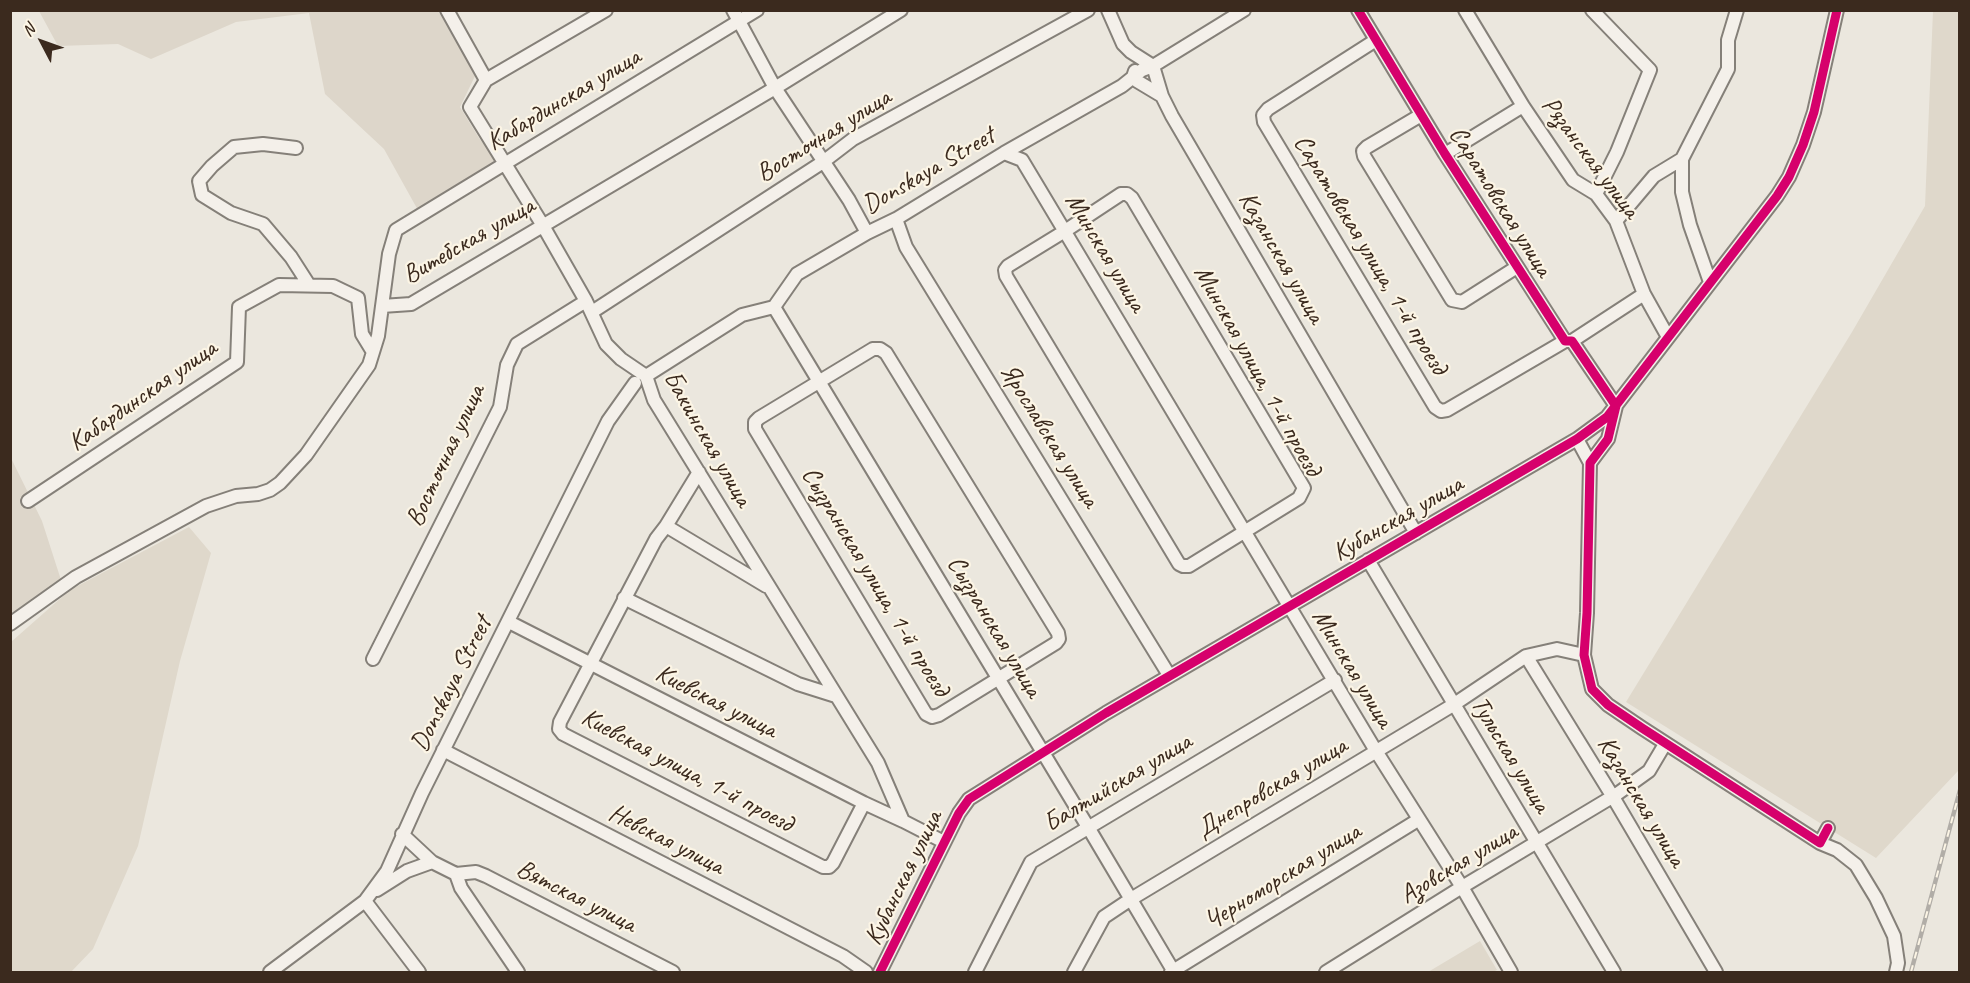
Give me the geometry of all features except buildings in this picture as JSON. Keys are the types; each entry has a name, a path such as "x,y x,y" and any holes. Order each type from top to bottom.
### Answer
{"street":[{"path":"447,10 486,80 606,10"},
{"name":"Кабардинская улица","path":"382,306 389,254 396,230 736,16 757,10"},
{"name":"Витебская улица","path":"10,624 76,577 206,506 236,496 258,494 280,483 306,455 369,365 382,306 411,304 542,224 775,88 901,10"},
{"name":"Восточная улица","path":"373,659 500,406 507,365 517,344 589,306 823,162 853,139 1088,10"},
{"path":"1108,10 1118,35 1131,52 1136,68 1133,77 1162,96"},
{"name":"Donskaya Street","path":"270,972 368,897 387,871 402,834 443,750 608,421 639,376 742,315 774,307 797,274 867,233 896,219 1004,153 1122,86 1142,70 1153,66 1244,10"},
{"name":"Саратовская улица","path":"1358,10 1517,267 1616,406"},
{"name":"Рязанская улица","path":"1465,10 1523,106 1573,180 1596,194 1616,221 1644,294 1668,337"},
{"path":"1592,10 1650,70 1617,152 1596,194"},
{"path":"1710,282 1690,225 1682,192 1682,159 1728,69 1728,40 1737,10"},
{"name":"Кубанская улица","path":"880,972 944,842 969,799 1169,675 1596,427 1616,406 1777,196 1797,161 1814,112 1837,10"},
{"path":"736,16 775,88 849,200 867,233"},
{"name":"Саратовская улица, 1-й проезд","path":"1376,40 1268,109 1263,115 1264,122 1435,407 1441,411 1447,410 1568,341 1644,294"},
{"path":"1131,52 1153,66"},
{"name":"Казанская улица","path":"1153,66 1162,96 1172,116 1416,532"},
{"name":"Бакинская улица","path":"486,80 470,107 542,224 589,306 606,344 639,376 878,763 903,821"},
{"path":"1445,154 1523,106"},
{"path":"1421,115 1367,147 1364,156 1452,300 1462,302 1517,267"},
{"path":"296,148 263,144 234,147 199,181 202,195 231,213 263,224 291,257 309,285"},
{"name":"Минская улица","path":"1004,153 1022,160 1376,751 1462,887 1511,972"},
{"path":"1616,221 1654,176 1682,159"},
{"name":"Минская улица, 1-й проезд","path":"1120,194 1126,194 1132,198 1304,488 1299,498 1189,566 1183,567 1179,564 1006,276 1005,270 1008,266 1065,231 1120,194"},
{"name":"Ярославская улица","path":"896,219 906,247 1169,675"},
{"name":"Кабардинская улица","path":"28,501 237,362 239,307 279,285 333,286 358,298 362,334 373,352"},
{"name":"Сызранская улица","path":"774,307 999,677 1173,972"},
{"name":"Сызранская улица, 1-й проезд","path":"873,349 880,349 886,353 1058,633 1059,639 1056,644 939,715 932,717 926,714 755,429 755,422 759,418 818,381 873,349"},
{"path":"1590,463 1608,439 1616,406"},
{"path":"1577,439 1590,463 1584,655 1592,689 1608,705 1665,744 1856,864 1876,898 1894,936 1898,963 1896,972"},
{"name":"Киевская улица, 1-й проезд","path":"699,472 656,539 590,663 560,722 559,729 563,734 823,867 834,864 864,803"},
{"name":"Бакинская улица","path":"666,526 769,589"},
{"name":"Тульская улица","path":"1368,560 1614,972"},
{"path":"624,598 798,684 836,696"},
{"name":"Киевская улица","path":"509,622 903,821"},
{"name":"Днепровская улица","path":"1074,972 1104,917 1131,898 1453,705 1526,656 1557,648 1584,655"},
{"name":"Казанская улица","path":"1526,656 1613,797 1716,972"},
{"name":"Балтийская улица","path":"975,972 1031,862 1335,680"},
{"name":"Азовская улица","path":"1326,972 1613,797 1649,771 1665,744"},
{"name":"Невская улица","path":"443,750 843,956 866,972"},
{"name":"Черноморская улица","path":"1173,972 1418,820"},
{"path":"903,821 944,842"},
{"path":"1820,843 1828,828"},
{"name":"Вятская улица","path":"402,834 432,862 456,874 476,872 486,876 673,972"},
{"path":"418,972 368,897 407,871 432,862"},
{"path":"456,874 460,888 518,972"}],"shaded area":[{"path":"39,11 438,11 476,74 460,107 479,138 497,161 419,212 384,149 325,94 309,13 236,22 151,59 118,44 58,46"},
{"path":"1933,11 1959,11 1959,771 1876,858 1626,702 1852,332 1925,206"},
{"path":"10,456 42,521 61,580 11,616"},
{"path":"189,527 211,553 180,661 138,846 93,949 71,972 11,972 11,642 70,590"},
{"path":"1480,941 1497,970 1493,972 1428,972"}],"railway":[{"path":"1911,972 1960,790"}],"cycle path":[{"path":"1358,10 1445,154 1565,341 1572,341 1616,406 1608,439 1590,463 1584,655 1592,689 1608,705 1642,728 1820,843 1828,828"},
{"path":"880,972 959,813 969,799 1106,713 1577,439 1607,417 1777,196 1789,177 1814,112 1837,10"}]}
